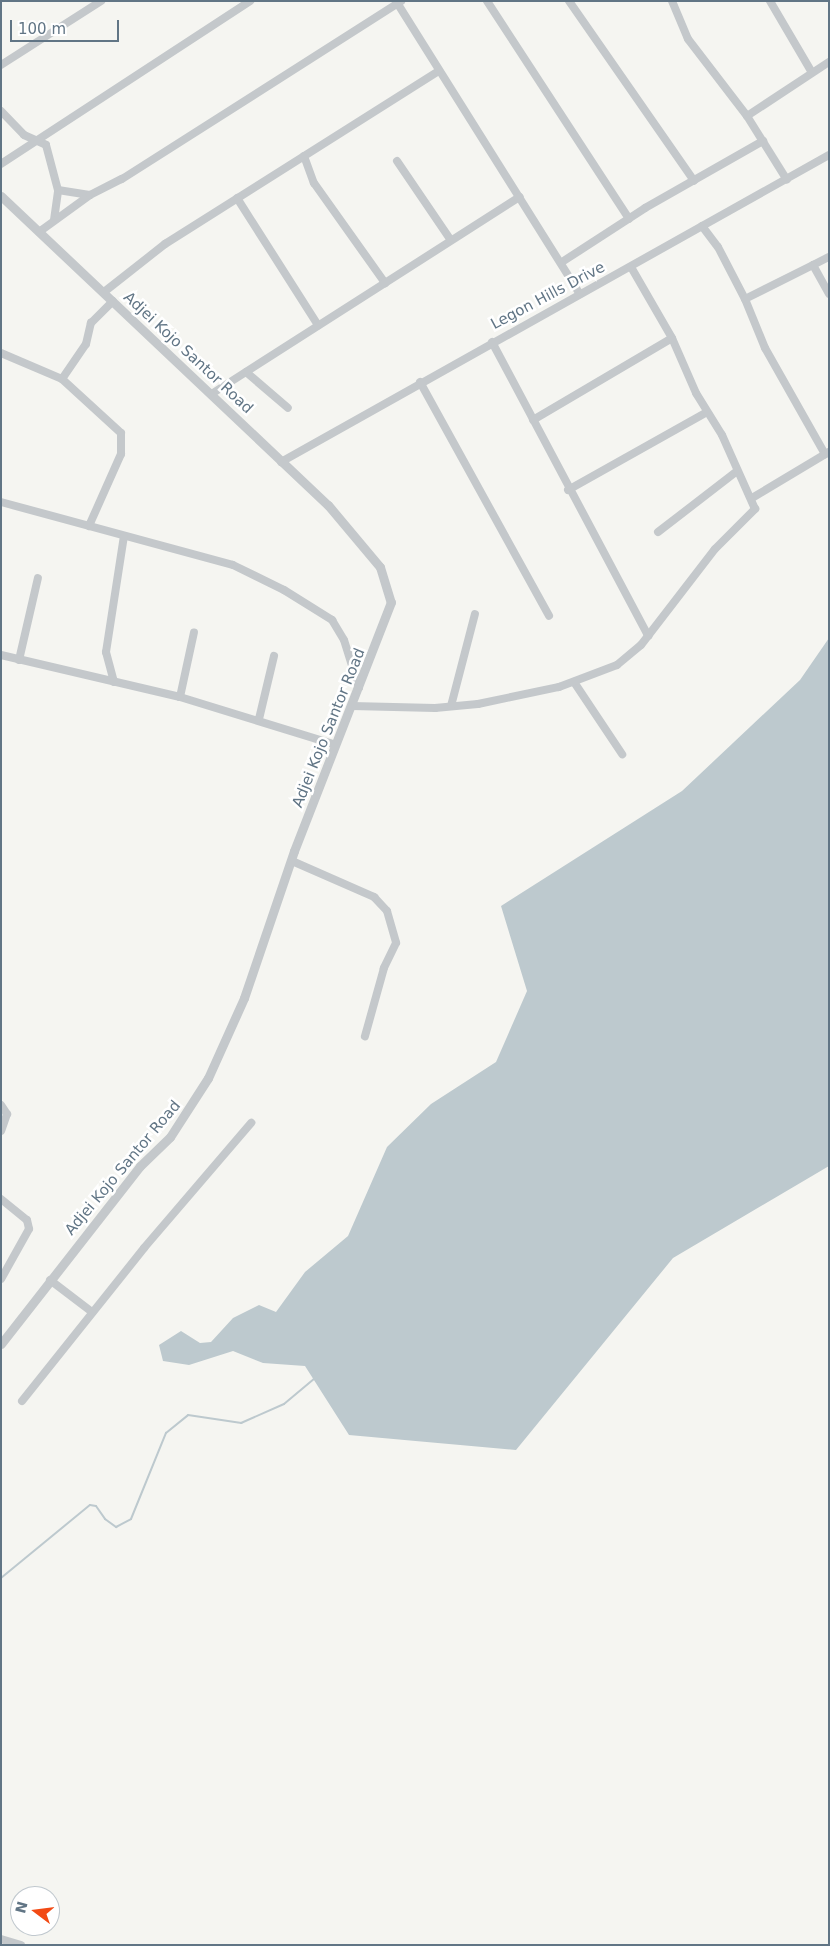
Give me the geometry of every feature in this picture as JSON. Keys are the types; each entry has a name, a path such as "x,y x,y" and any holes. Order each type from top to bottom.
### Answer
{"street":[{"path":"1,65 101,1"},
{"path":"1,164 250,1"},
{"path":"487,1 629,219"},
{"path":"569,1 694,181"},
{"path":"672,1 688,39 747,116 787,180"},
{"path":"770,1 810,70"},
{"path":"38,232 90,195 122,179 398,2 562,262 580,294"},
{"path":"747,116 810,70 829,62"},
{"path":"104,292 158,249 440,70"},
{"path":"1,110 24,135 46,145 58,190 54,220"},
{"path":"562,262 629,219 763,141"},
{"name":"Legon Hills Drive","path":"281,462 420,382 631,267 829,155"},
{"path":"304,156 314,183 385,283"},
{"path":"397,161 450,240"},
{"path":"58,190 90,195"},
{"name":"Adjei Kojo Santor Road","path":"1,196 213,393 281,462 340,516 380,567 390,589 389,618 336,746 292,862 244,998 197,1100 50,1280 1,1344"},
{"path":"213,393 520,197"},
{"path":"236,198 318,325"},
{"path":"702,226 745,299 765,348 827,453 752,498"},
{"path":"745,299 829,257"},
{"path":"813,266 829,294"},
{"path":"352,706 451,706 574,682 617,665 648,636 715,549 754,509 752,498 736,472 722,435 707,412 672,338 631,267"},
{"path":"62,378 83,350 91,323 113,301"},
{"path":"533,420 672,338"},
{"path":"492,342 568,490 648,636"},
{"path":"1,353 62,378 121,433 121,454 90,526"},
{"path":"246,372 288,408"},
{"path":"420,382 549,616"},
{"path":"568,490 707,412"},
{"path":"658,532 736,472"},
{"path":"1,502 233,565 322,611 344,640 359,688"},
{"path":"114,682 106,652 124,536"},
{"path":"19,660 38,578"},
{"path":"451,706 475,614"},
{"path":"180,697 194,632"},
{"path":"1,655 180,697 259,719 336,746"},
{"path":"259,719 274,656"},
{"path":"574,682 622,754"},
{"path":"292,862 374,897 387,912 396,944 384,968 365,1036"},
{"path":"1,1105 7,1114 1,1131"},
{"path":"22,1401 92,1312 252,1123"},
{"path":"1,1199 27,1220 28,1229 1,1279"},
{"path":"50,1280 92,1312"},
{"path":"1,1939 21,1945"}],"shaded area":[{"path":"829,638 829,1166 673,1258 516,1450 349,1435 305,1366 263,1363 233,1351 189,1365 163,1361 159,1345 181,1331 200,1343 211,1342 233,1318 259,1305 276,1312 305,1272 348,1236 387,1147 431,1104 496,1062 527,991 501,906 682,791 800,680"}],"waterway":[{"path":"1,1578 90,1505 96,1506 105,1519 116,1527 131,1519 166,1433 188,1415 241,1423 284,1404 314,1379"}]}
